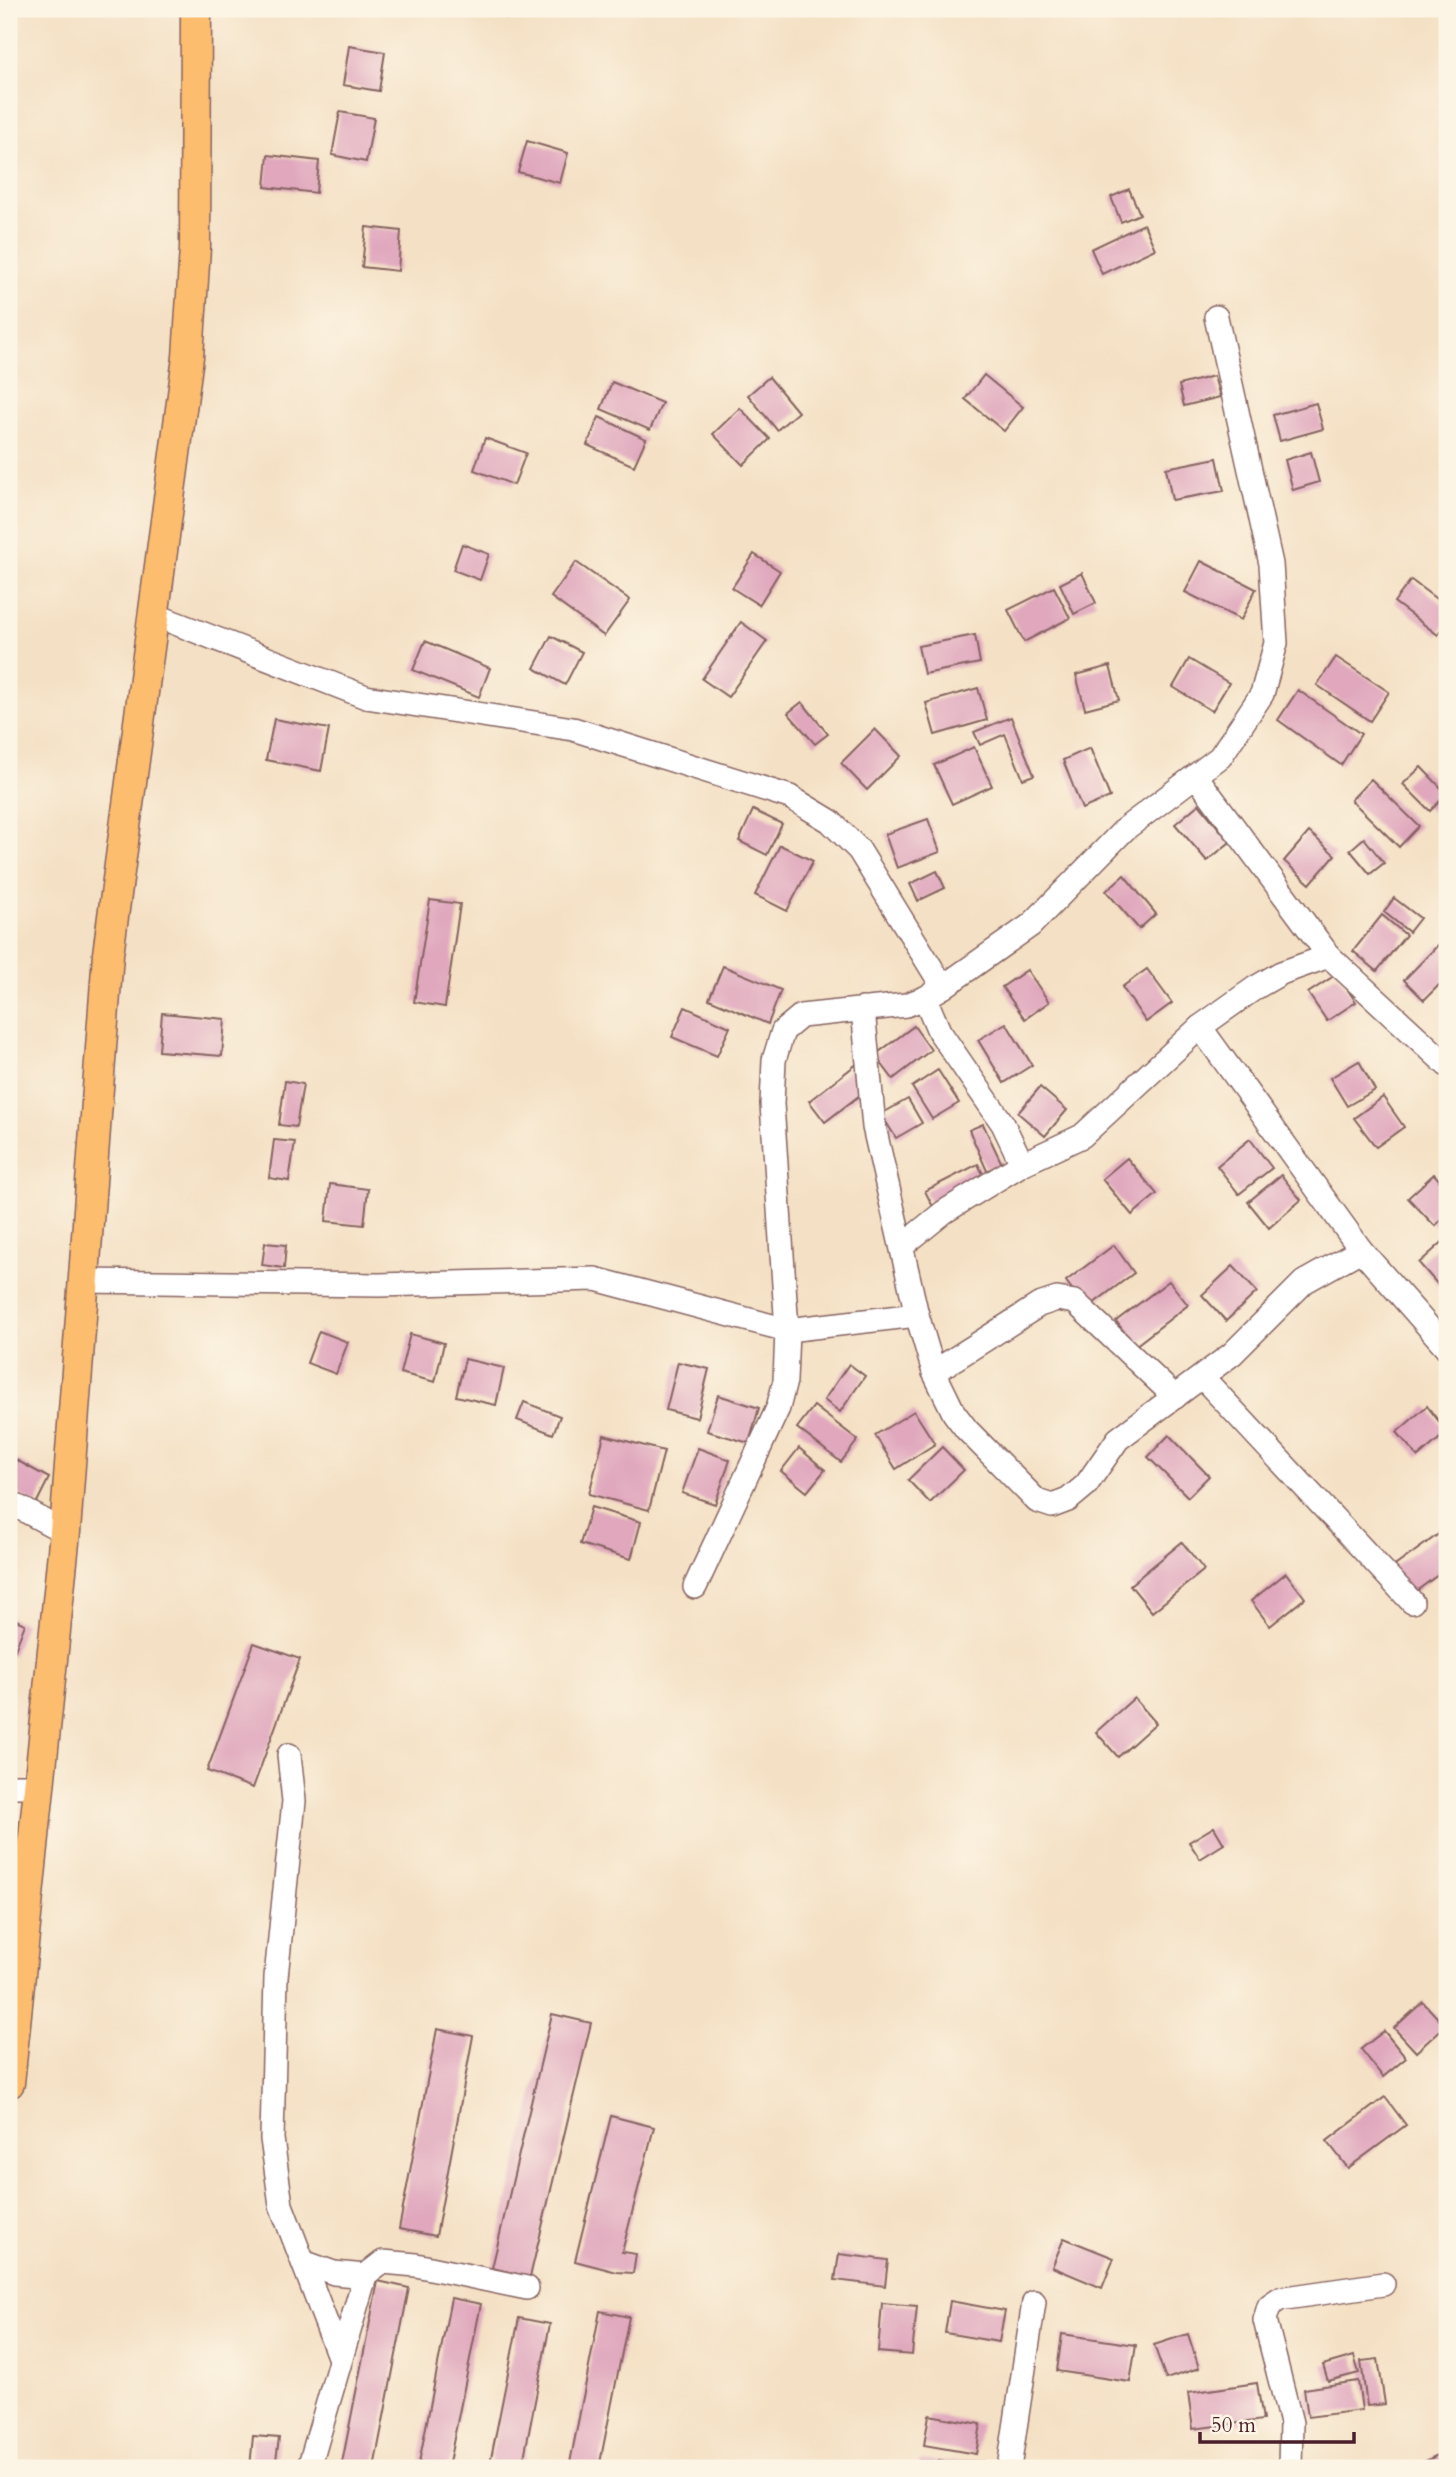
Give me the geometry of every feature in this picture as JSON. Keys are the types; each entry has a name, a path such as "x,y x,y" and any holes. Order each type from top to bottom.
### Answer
{"main road":[{"path":"9,2082 11,2029 65,1532 108,954 188,357 195,248 197,9"}],"street":[{"path":"695,1587 778,1408 785,1381 787,1330 772,1104 774,1060 783,1031 801,1016 906,1005 934,993 1031,925 1125,829 1220,757 1262,694 1276,643 1271,564 1216,317"},
{"path":"152,614 311,678 366,697 573,729 790,797 830,821 859,850 934,993 939,1031 1003,1124 1022,1164"},
{"path":"1196,776 1329,956 1447,1065"},
{"path":"902,1246 944,1212 1022,1164 1082,1136 1200,1027 1272,978 1329,956"},
{"path":"863,1009 874,1127 917,1315 934,1372 954,1413 967,1430 1037,1501 1052,1506 1068,1500 1086,1485 1118,1439 1203,1378 1244,1343 1304,1282 1361,1250"},
{"path":"1200,1027 1361,1250 1447,1348"},
{"path":"84,1281 379,1284 595,1279 787,1330 917,1315"},
{"path":"934,1372 1039,1305 1057,1299 1075,1302 1175,1397"},
{"path":"1203,1378 1412,1602"},
{"path":"9,1502 65,1532"},
{"path":"289,1755 294,1801 276,1977 272,2139 281,2205 340,2359"},
{"path":"9,1786 39,1787"},
{"path":"303,2262 334,2273 365,2276"},
{"path":"309,2468 365,2276 383,2262 416,2265 527,2288"},
{"path":"1290,2468 1291,2423 1265,2320 1269,2306 1279,2299 1383,2284"},
{"path":"1009,2468 1034,2301"}],"building":[{"path":"480,9 510,9 507,18"},
{"path":"349,46 385,52 379,91 343,85"},
{"path":"340,112 374,118 366,162 332,155"},
{"path":"527,141 568,153 560,183 518,172"},
{"path":"268,155 319,161 316,193 265,187"},
{"path":"1129,189 1140,214 1121,222 1111,197"},
{"path":"1144,224 1155,249 1102,274 1091,249"},
{"path":"366,227 401,231 398,271 362,267"},
{"path":"984,375 1023,407 1004,431 965,399"},
{"path":"1214,376 1220,397 1184,406 1179,385"},
{"path":"769,377 798,412 777,430 748,395"},
{"path":"612,382 662,403 650,430 601,409"},
{"path":"1316,403 1323,429 1280,441 1273,415"},
{"path":"740,408 770,439 743,465 713,434"},
{"path":"599,417 646,439 634,466 587,445"},
{"path":"485,438 526,453 514,485 474,470"},
{"path":"1311,452 1319,482 1293,490 1285,460"},
{"path":"1217,458 1224,491 1172,500 1166,468"},
{"path":"462,544 489,554 480,580 453,570"},
{"path":"754,554 780,571 759,605 732,588"},
{"path":"1201,561 1256,589 1241,620 1185,592"},
{"path":"576,562 630,600 604,636 551,597"},
{"path":"1082,573 1096,603 1074,614 1060,584"},
{"path":"1411,580 1447,607 1447,622 1438,635 1394,602"},
{"path":"1054,587 1070,618 1024,642 1008,610"},
{"path":"741,622 767,641 728,697 702,679"},
{"path":"975,635 980,663 924,674 918,646"},
{"path":"551,636 582,652 565,685 534,668"},
{"path":"425,641 490,668 479,697 413,670"},
{"path":"1336,657 1389,692 1370,721 1317,685"},
{"path":"1189,659 1229,683 1212,711 1173,687"},
{"path":"1110,666 1119,700 1085,709 1076,675"},
{"path":"978,688 987,720 935,735 926,703"},
{"path":"1298,690 1361,734 1341,765 1278,720"},
{"path":"802,702 828,734 815,744 788,713"},
{"path":"1011,717 1034,775 1023,779 1005,734 980,745 974,732"},
{"path":"274,719 329,729 321,771 266,760"},
{"path":"875,729 901,756 867,790 841,763"},
{"path":"974,747 992,786 952,804 934,765"},
{"path":"1090,748 1110,797 1082,809 1063,760"},
{"path":"1421,767 1447,794 1430,811 1403,784"},
{"path":"1371,779 1419,826 1399,847 1351,800"},
{"path":"1199,804 1230,842 1207,861 1175,824"},
{"path":"753,810 782,824 767,855 739,841"},
{"path":"928,819 940,852 897,868 885,834"},
{"path":"1309,832 1335,855 1310,884 1284,861"},
{"path":"1364,838 1384,863 1370,874 1350,850"},
{"path":"780,845 813,861 787,911 755,895"},
{"path":"937,871 945,888 918,901 910,884"},
{"path":"1124,875 1156,914 1139,929 1106,891"},
{"path":"1394,898 1420,918 1409,932 1384,912"},
{"path":"430,900 460,904 445,1007 414,1002"},
{"path":"1382,915 1406,935 1377,971 1353,951"},
{"path":"1440,943 1447,951 1447,977 1424,1000 1404,980"},
{"path":"723,966 781,990 768,1024 709,999"},
{"path":"1147,969 1172,1003 1146,1022 1122,987"},
{"path":"1027,970 1049,1002 1025,1019 1002,987"},
{"path":"1337,974 1356,1002 1327,1021 1308,993"},
{"path":"685,1007 730,1027 717,1056 672,1037"},
{"path":"162,1013 225,1019 222,1056 159,1051"},
{"path":"1006,1023 1032,1065 1004,1083 978,1040"},
{"path":"914,1026 931,1050 893,1079 875,1055"},
{"path":"862,1060 878,1081 825,1122 809,1101"},
{"path":"1359,1061 1375,1090 1347,1106 1330,1078"},
{"path":"938,1070 959,1103 932,1119 912,1087"},
{"path":"285,1081 303,1084 296,1127 279,1125"},
{"path":"1040,1087 1067,1110 1045,1136 1018,1113"},
{"path":"1383,1097 1404,1127 1376,1147 1354,1118"},
{"path":"908,1099 922,1123 896,1138 881,1114"},
{"path":"983,1124 1002,1164 987,1171 969,1130"},
{"path":"1250,1139 1272,1168 1239,1194 1217,1166"},
{"path":"274,1140 295,1142 289,1181 269,1178"},
{"path":"1127,1158 1157,1194 1132,1215 1102,1179"},
{"path":"978,1164 987,1182 934,1209 925,1191"},
{"path":"1434,1174 1447,1189 1447,1214 1435,1226 1408,1198"},
{"path":"1281,1175 1301,1200 1269,1228 1248,1202"},
{"path":"330,1184 368,1189 364,1225 326,1221"},
{"path":"1447,1238 1447,1279 1439,1286 1419,1263"},
{"path":"265,1243 286,1245 284,1268 262,1265"},
{"path":"1114,1245 1134,1273 1086,1309 1066,1281"},
{"path":"1233,1266 1257,1292 1226,1321 1202,1295"},
{"path":"1169,1281 1188,1305 1135,1346 1116,1321"},
{"path":"319,1331 348,1342 336,1374 307,1363"},
{"path":"410,1334 444,1343 435,1382 400,1373"},
{"path":"465,1359 504,1368 496,1405 456,1396"},
{"path":"678,1362 709,1369 697,1418 666,1410"},
{"path":"849,1364 865,1376 840,1412 824,1400"},
{"path":"718,1395 759,1408 749,1443 707,1431"},
{"path":"524,1402 560,1416 553,1434 517,1420"},
{"path":"814,1406 858,1440 841,1462 797,1428"},
{"path":"1427,1406 1447,1432 1418,1457 1397,1432"},
{"path":"914,1411 935,1444 896,1469 875,1435"},
{"path":"604,1435 664,1451 649,1510 589,1494"},
{"path":"1169,1435 1209,1476 1188,1497 1148,1457"},
{"path":"942,1447 964,1470 930,1503 908,1480"},
{"path":"698,1448 730,1460 715,1504 682,1493"},
{"path":"799,1448 825,1470 807,1492 781,1471"},
{"path":"9,1456 49,1478 36,1504 9,1489"},
{"path":"591,1507 641,1522 631,1559 580,1544"},
{"path":"1447,1528 1447,1568 1411,1595 1392,1568"},
{"path":"1182,1542 1204,1570 1152,1612 1130,1585"},
{"path":"1286,1573 1305,1598 1270,1626 1251,1601"},
{"path":"9,1617 25,1624 13,1655 9,1653"},
{"path":"254,1643 300,1659 253,1788 207,1771"},
{"path":"1134,1698 1156,1723 1118,1757 1096,1732"},
{"path":"1214,1827 1224,1844 1200,1859 1189,1842"},
{"path":"1423,2002 1445,2026 1416,2052 1394,2028"},
{"path":"552,2014 591,2023 530,2277 492,2268"},
{"path":"437,2029 473,2036 436,2236 399,2229"},
{"path":"1384,2031 1406,2058 1383,2077 1361,2049"},
{"path":"1385,2097 1406,2125 1348,2168 1327,2141"},
{"path":"611,2116 654,2127 622,2252 636,2254 633,2273 617,2272 575,2261"},
{"path":"1064,2238 1114,2258 1102,2288 1052,2267"},
{"path":"839,2254 888,2260 885,2286 835,2280"},
{"path":"378,2281 409,2288 374,2468 341,2468"},
{"path":"451,2298 481,2304 448,2468 418,2468"},
{"path":"950,2301 1005,2311 999,2342 945,2333"},
{"path":"882,2303 917,2306 912,2355 878,2352"},
{"path":"600,2311 629,2317 599,2468 569,2468"},
{"path":"519,2318 550,2324 522,2468 489,2468"},
{"path":"1062,2334 1136,2345 1130,2382 1057,2371"},
{"path":"1188,2334 1199,2368 1166,2379 1154,2345"},
{"path":"1354,2356 1359,2373 1328,2381 1323,2365"},
{"path":"1378,2359 1385,2404 1367,2406 1361,2361"},
{"path":"1358,2381 1362,2410 1308,2417 1304,2389"},
{"path":"1257,2383 1263,2420 1193,2429 1188,2393"},
{"path":"929,2415 981,2424 976,2454 924,2445"},
{"path":"253,2436 279,2438 275,2468 250,2468"},
{"path":"1447,2450 1447,2468 1427,2468 1424,2462"},
{"path":"919,2461 983,2461 983,2468 919,2468"}]}
